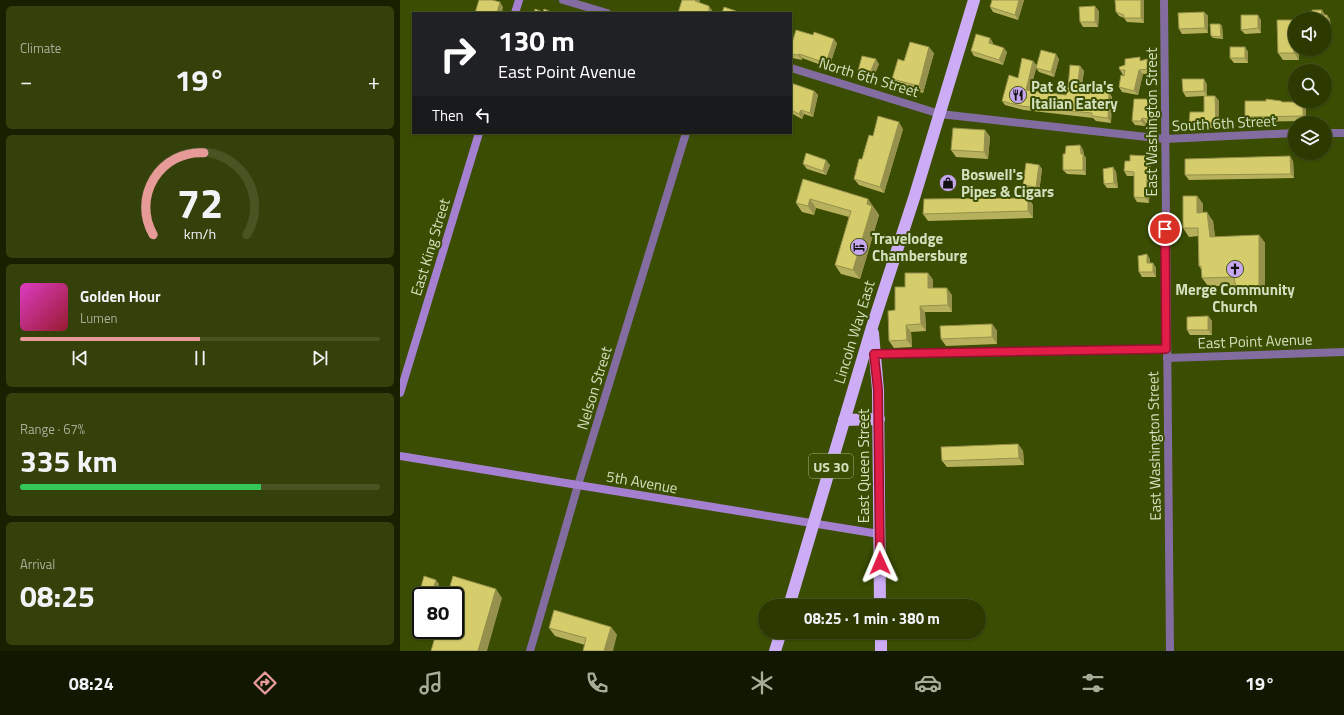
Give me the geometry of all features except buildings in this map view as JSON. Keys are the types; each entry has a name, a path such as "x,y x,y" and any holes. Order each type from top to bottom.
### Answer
{"highway":[{"name":"Lincoln Way East","path":"791,599 872,326 940,114 974,0"},
{"name":"East Queen Street","path":"872,326 879,419 880,599"},
{"path":"844,420 879,419"},
{"path":"775,651 779,639"},
{"path":"881,639 881,651"}],"street":[{"path":"515,12 519,0"},
{"path":"563,0 604,12"},
{"name":"East Washington Street","path":"1164,0 1164,139 1170,651"},
{"name":"North 6th Street","path":"792,68 940,114"},
{"name":"South 6th Street","path":"940,114 1164,139 1288,133"},
{"path":"1332,133 1344,133"},
{"name":"East King Street","path":"400,393 479,134"},
{"name":"Nelson Street","path":"530,651 578,485 686,134"},
{"path":"874,354 1166,349"},
{"name":"East Point Avenue","path":"1167,358 1344,352"},
{"name":"5th Avenue","path":"400,456 814,525 879,534"}],"place":[{"name":"Pat & Carla's Italian Eatery","path":"1018,95"},
{"name":"Boswell's Pipes & Cigars","path":"948,183"},
{"name":"Travelodge Chambersburg","path":"859,247"},
{"name":"Merge Community Church","path":"1235,269"}],"route":[{"path":"880,563 878,390 874,354 1166,349 1165,229"}]}
